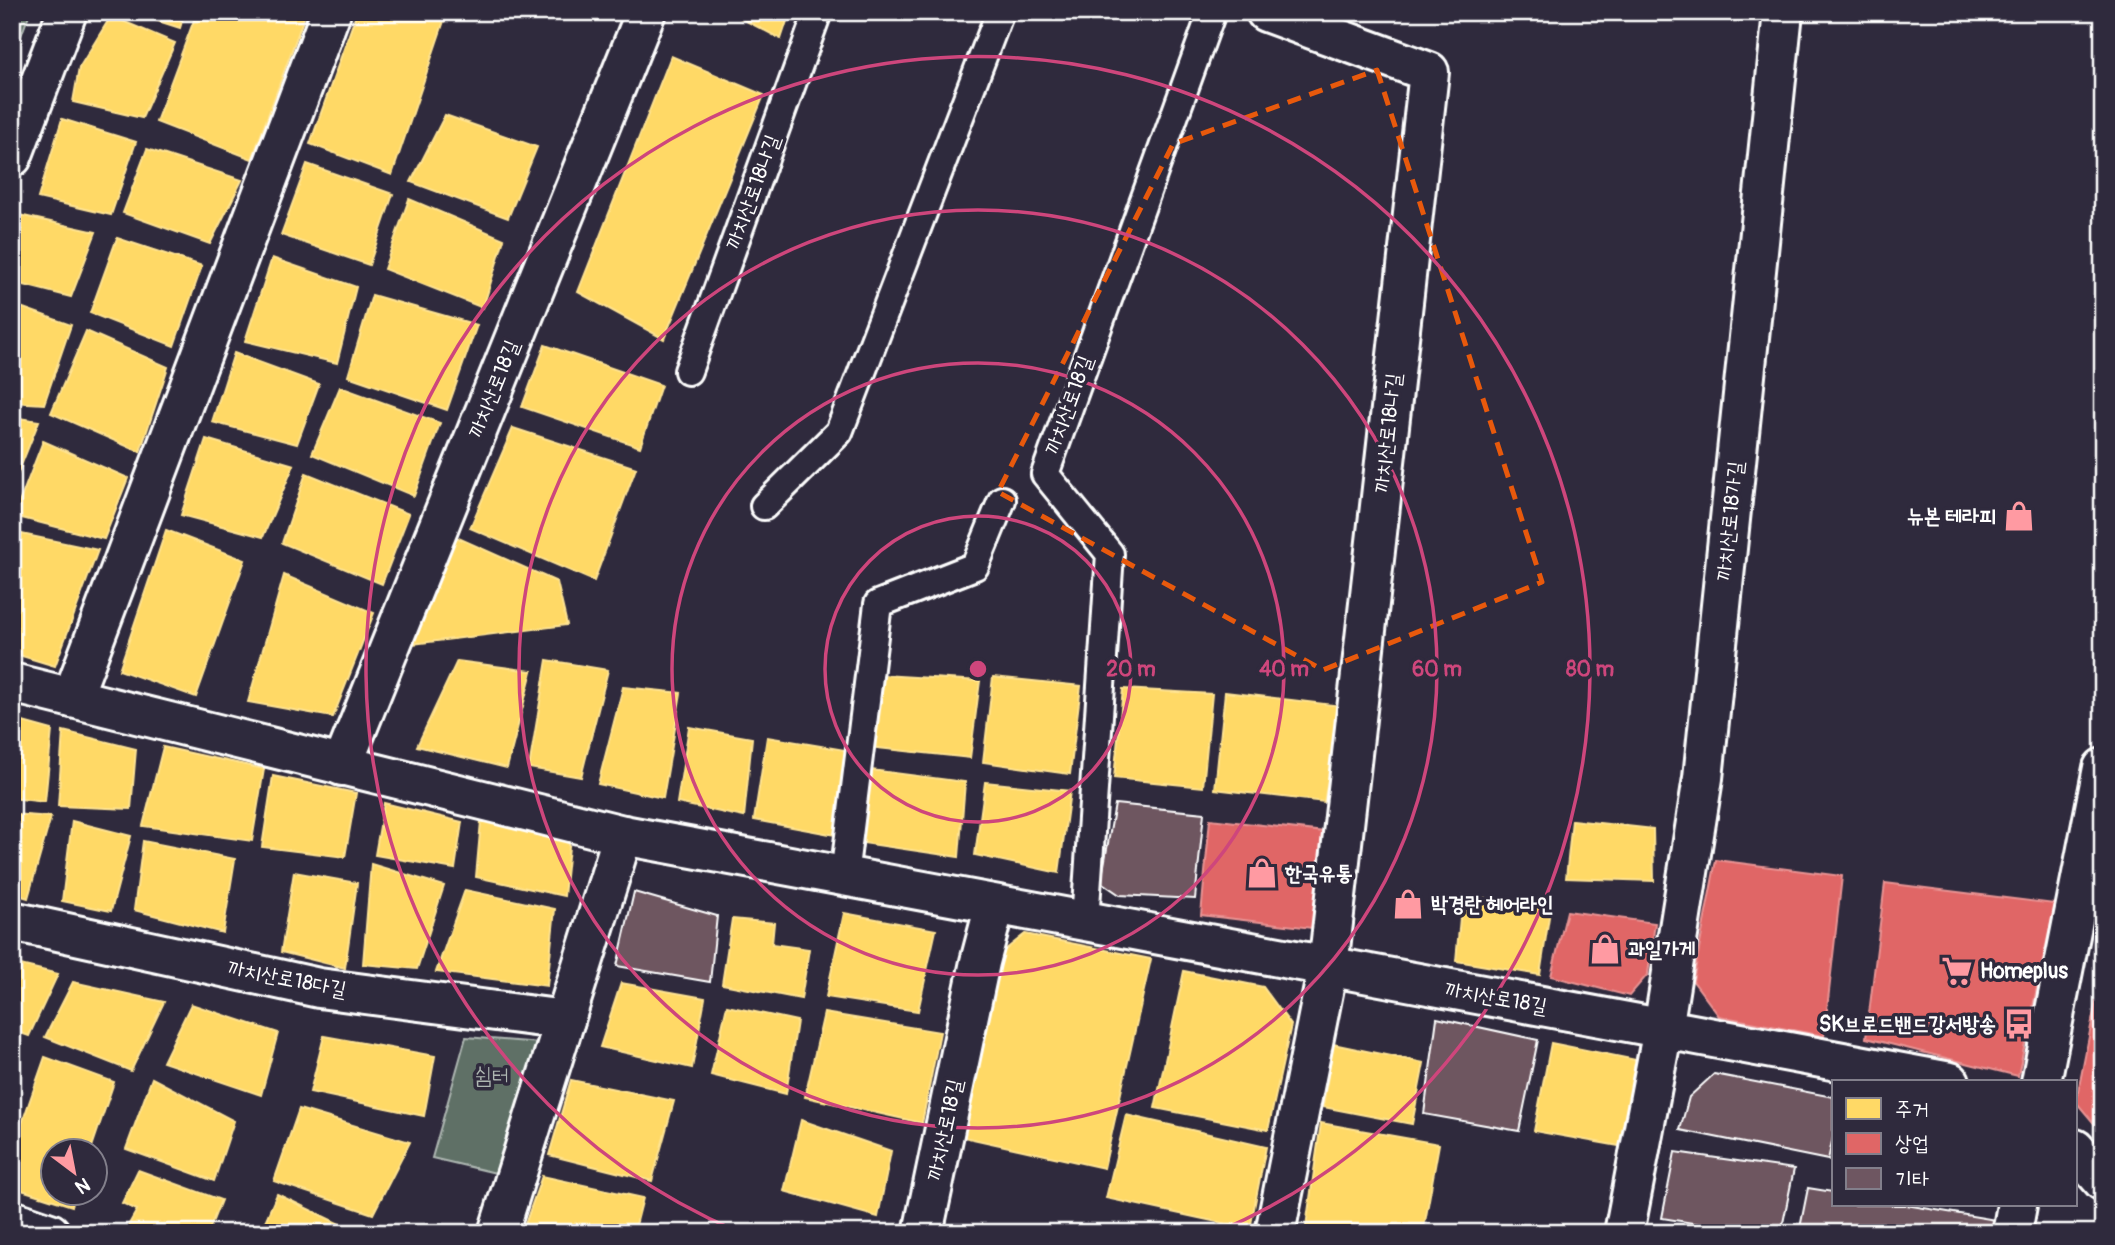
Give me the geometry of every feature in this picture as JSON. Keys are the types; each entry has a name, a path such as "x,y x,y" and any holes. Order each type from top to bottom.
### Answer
{"street":[{"path":"12,157 67,12"},
{"path":"72,698 331,12"},
{"name":"까치산로18길","path":"342,765 646,12"},
{"name":"까치산로18나길","path":"1266,12 1429,72 1328,967"},
{"name":"까치산로18가길","path":"1663,1028 1703,778 1783,12"},
{"name":"까치산로18길","path":"12,683 623,835 1939,1080"},
{"path":"2041,1080 2103,768"},
{"path":"498,1233 623,835"},
{"name":"까치산로18길","path":"923,1233 980,961 995,905"},
{"name":"까치산로18다길","path":"12,921 319,988 565,1020"},
{"path":"1275,1233 1328,967"},
{"path":"1624,1233 1663,1028"},
{"path":"2076,1150 2103,1181"},
{"path":"2012,1233 2017,1206"},
{"path":"12,1220 50,1233"}],"lane":[{"name":"까치산로18나길","path":"688,371 818,12"},
{"path":"764,506 839,432 1000,12"},
{"name":"까치산로18길","path":"1085,921 1110,554 1045,474 1212,12"},
{"path":"844,876 877,604 975,566 1002,500"}],"highlighted area":[{"path":"1377,70 1542,582 1323,670 998,492 1173,144"}],"green space":[{"path":"12,12 30,12 12,60"},
{"name":"쉼터","path":"466,1037 540,1043 496,1173 432,1158"}],"building: 주거":[{"path":"130,12 185,12 180,28"},
{"path":"197,12 306,12 252,159 156,122"},
{"path":"357,12 447,12 392,175 310,144"},
{"path":"729,12 790,12 781,39"},
{"path":"111,16 175,43 142,118 73,102 79,68"},
{"path":"671,56 764,95 664,339 578,292"},
{"path":"445,115 537,147 508,218 411,182"},
{"path":"62,119 136,142 111,215 38,198"},
{"path":"147,149 242,180 210,244 123,213"},
{"path":"307,164 393,194 369,265 281,235"},
{"path":"409,199 504,239 483,308 384,269"},
{"path":"19,215 96,232 71,297 12,282 12,229"},
{"path":"117,238 202,266 174,346 90,313"},
{"path":"272,258 356,287 337,363 245,341"},
{"path":"372,295 477,325 447,410 348,376"},
{"path":"12,304 71,325 44,404 12,402"},
{"path":"86,331 168,367 140,452 51,413"},
{"path":"545,345 661,385 640,447 522,407"},
{"path":"234,353 319,384 297,444 212,422"},
{"path":"340,387 440,423 414,496 312,454"},
{"path":"12,417 39,421 12,488"},
{"path":"513,428 636,468 594,581 470,528"},
{"path":"206,439 294,465 263,537 181,515"},
{"path":"43,441 128,478 104,539 14,516"},
{"path":"306,473 409,514 382,584 282,543"},
{"path":"166,530 245,560 196,697 119,670"},
{"path":"12,532 98,550 55,666 12,653"},
{"path":"456,537 557,582 567,625 412,644"},
{"path":"284,575 374,613 333,717 248,702"},
{"path":"547,660 608,670 581,777 529,768"},
{"path":"457,661 532,671 507,768 417,746"},
{"path":"882,675 980,681 970,758 869,747"},
{"path":"993,677 1081,686 1070,774 983,762"},
{"path":"623,687 681,693 663,798 598,784"},
{"path":"1123,689 1212,694 1203,787 1114,778"},
{"path":"1225,692 1342,706 1324,802 1215,789"},
{"path":"12,719 52,730 45,802 12,798"},
{"path":"689,727 752,738 744,817 677,803"},
{"path":"63,731 136,749 131,809 58,806"},
{"path":"767,737 851,751 841,836 754,820"},
{"path":"163,747 264,769 252,841 143,826"},
{"path":"863,769 965,782 959,857 856,842"},
{"path":"273,776 356,793 345,857 262,847"},
{"path":"985,782 1070,791 1059,873 975,855"},
{"path":"384,803 462,822 455,869 375,855"},
{"path":"12,814 51,817 28,898 12,893"},
{"path":"1572,820 1653,829 1654,881 1566,878"},
{"path":"72,821 131,836 111,911 62,901"},
{"path":"481,821 570,837 564,896 476,877"},
{"path":"143,841 235,859 223,933 134,910"},
{"path":"371,864 444,886 417,969 363,964"},
{"path":"294,872 357,883 345,968 281,952"},
{"path":"465,890 555,909 547,986 436,972"},
{"path":"1462,896 1551,904 1540,975 1456,961"},
{"path":"844,913 936,930 918,1011 826,997"},
{"path":"732,919 774,923 772,944 809,949 801,999 722,984"},
{"path":"1025,934 1151,959 1104,1168 959,1136 1000,954"},
{"path":"12,963 58,974 29,1036 12,1030"},
{"path":"1184,971 1263,987 1291,1025 1268,1130 1155,1108"},
{"path":"73,982 164,1002 131,1071 45,1037"},
{"path":"621,983 705,998 692,1068 600,1047"},
{"path":"191,1004 278,1033 261,1095 163,1062"},
{"path":"727,1006 797,1021 786,1094 711,1075"},
{"path":"824,1013 940,1032 922,1123 805,1097"},
{"path":"324,1036 435,1056 424,1116 310,1092"},
{"path":"1551,1043 1641,1061 1625,1147 1534,1131"},
{"path":"1333,1044 1424,1063 1412,1124 1323,1107"},
{"path":"45,1057 114,1082 96,1136 38,1136 38,1195 12,1187 12,1152"},
{"path":"152,1078 234,1121 214,1181 126,1149"},
{"path":"571,1080 674,1101 652,1181 549,1155"},
{"path":"299,1109 410,1142 373,1214 274,1181"},
{"path":"1126,1115 1266,1147 1250,1229 1106,1198"},
{"path":"801,1120 891,1151 878,1217 784,1191"},
{"path":"1321,1123 1439,1144 1423,1233 1305,1233"},
{"path":"138,1170 221,1200 208,1233 124,1233 137,1210 122,1203"},
{"path":"542,1176 643,1198 634,1233 522,1233"},
{"path":"277,1194 358,1233 260,1233"}],"building: 상업":[{"name":"한국유통","path":"1210,819 1324,832 1312,928 1201,915"},
{"path":"1716,860 1842,876 1824,1036 1719,1016 1693,981"},
{"name":"Homeplus","path":"1885,883 2055,904 2018,1076 1866,1038"},
{"name":"과일가게","path":"1567,911 1655,923 1648,974 1629,996 1551,976"},
{"path":"2098,991 2103,992 2103,1134 2076,1102"}],"building: 기타":[{"path":"1115,804 1204,813 1195,899 1120,895 1101,882"},
{"path":"634,892 717,916 710,982 617,966"},
{"path":"1437,1018 1538,1040 1519,1131 1424,1114"},
{"path":"1714,1074 1832,1097 1832,1142 1828,1160 1680,1130 1689,1097"},
{"path":"1675,1152 1794,1169 1781,1233 1754,1233 1662,1218"},
{"path":"1808,1188 1832,1192 1832,1206 1912,1206 2002,1221 2000,1233 1799,1233"}],"place":[{"name":"뉴본 테라피","path":"2019,516"},
{"name":"한국유통","path":"1262,873"},
{"name":"박경란 헤어라인","path":"1408,904"},
{"name":"과일가게","path":"1605,949"},
{"name":"Homeplus","path":"1957,971"},
{"name":"SK브로드밴드강서방송","path":"2019,1024"}]}
